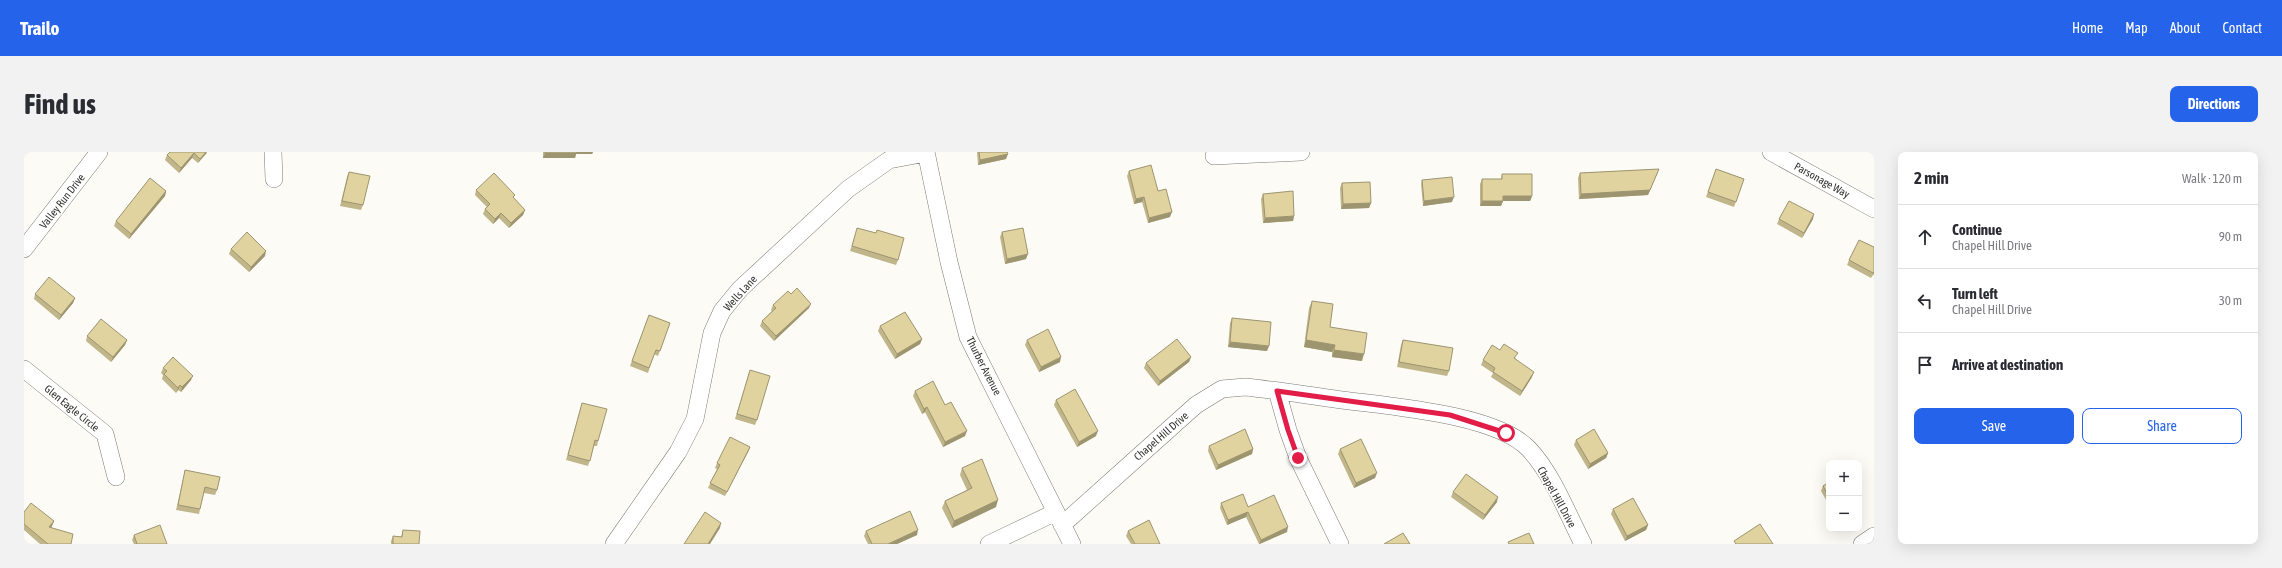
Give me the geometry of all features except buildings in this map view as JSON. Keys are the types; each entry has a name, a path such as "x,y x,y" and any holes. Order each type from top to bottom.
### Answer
{"street":[{"name":"Valley Run Drive","path":"24,249 99,152"},
{"path":"273,152 274,179"},
{"path":"1214,156 1301,152"},
{"name":"Parsonage Way","path":"1771,152 1874,209"},
{"name":"Thurber Avenue","path":"926,153 949,262 968,337 1072,544"},
{"name":"Wells Lane","path":"614,544 678,452 695,419 712,333 722,311 740,289 848,189 889,160 926,153"},
{"name":"Glen Eagle Circle","path":"24,368 105,434 116,477"},
{"name":"Chapel Hill Drive","path":"989,544 1059,518 1143,451 1210,394 1231,386 1450,415 1506,433 1519,440 1536,458 1556,489 1583,544"},
{"path":"1277,391 1298,458 1340,544"},
{"path":"1862,544 1874,536"}],"route":[{"path":"1298,458 1277,391 1450,415 1506,433"}]}
